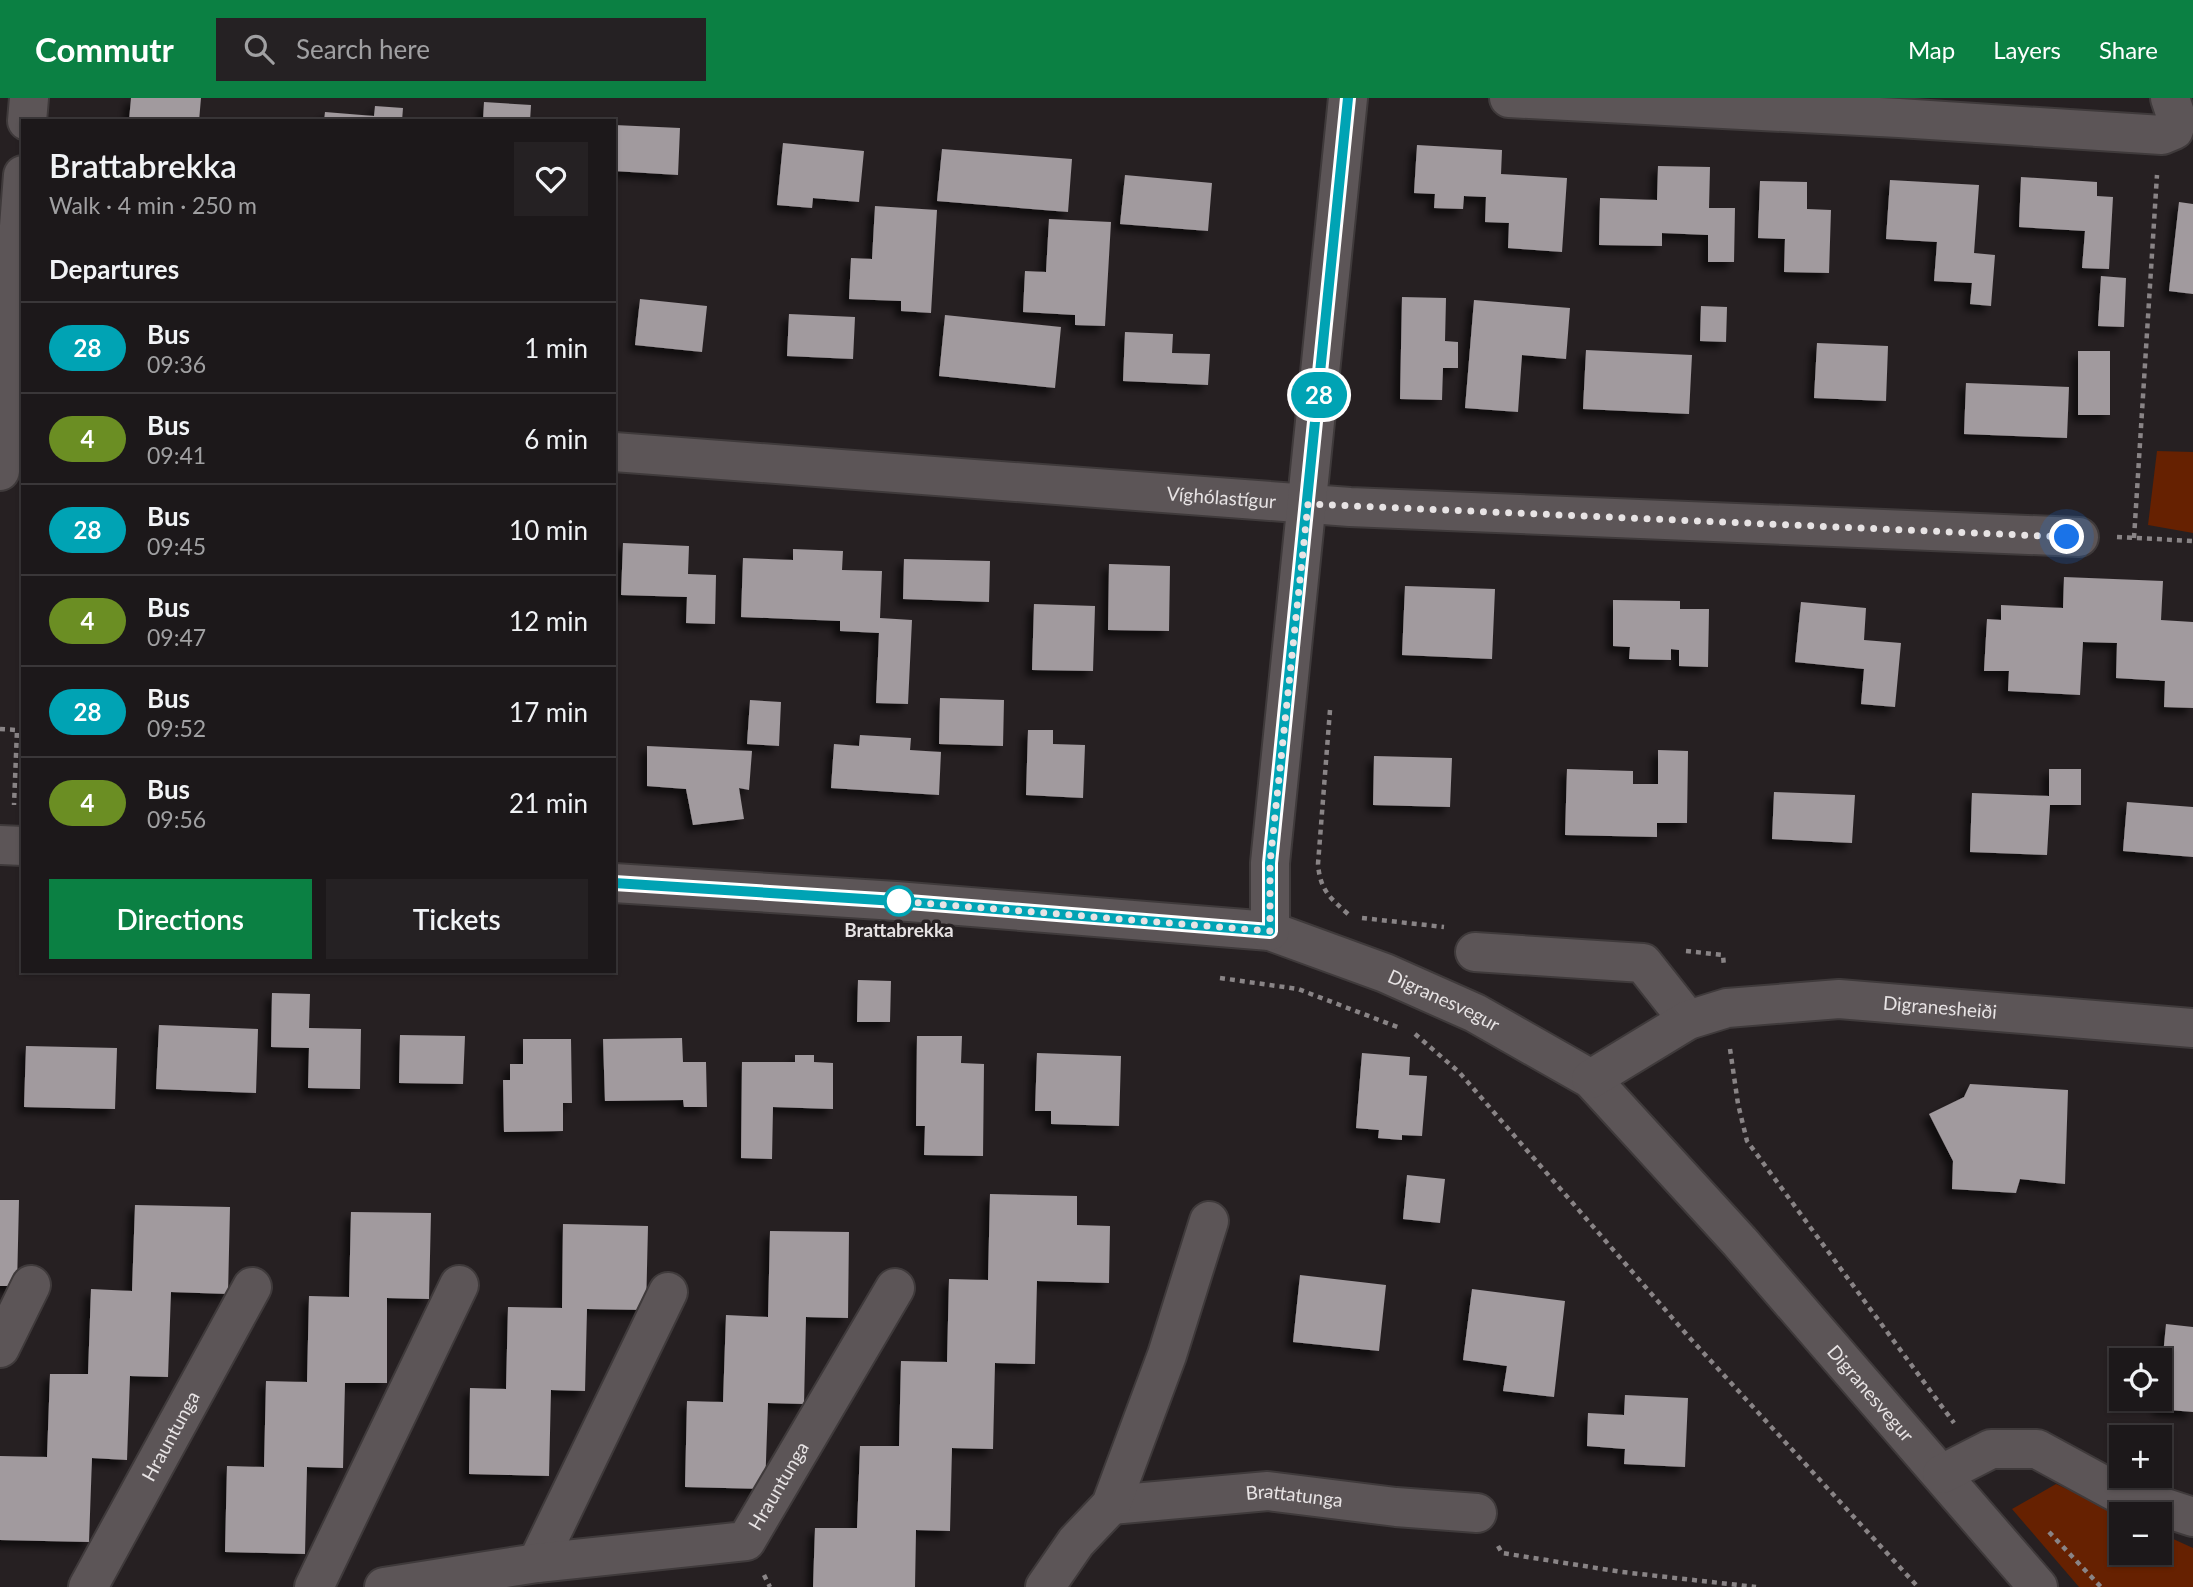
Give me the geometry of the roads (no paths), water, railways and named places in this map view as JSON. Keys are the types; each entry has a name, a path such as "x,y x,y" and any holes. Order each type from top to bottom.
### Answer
{"street":[{"path":"27,119 29,98"},
{"path":"1270,931 1270,863 1348,98"},
{"path":"1509,98 1976,115 2162,135 2174,130 2176,119 2170,98"},
{"path":"0,471 13,408 21,222"},
{"name":"Víghólastígur","path":"616,452 1308,504 2079,537"},
{"path":"0,845 21,846"},
{"name":"Digranesvegur","path":"616,883 896,901 1270,931 1385,973 1475,1013 1591,1079 1740,1242 2038,1587"},
{"path":"1461,939 1643,963 1688,1020"},
{"name":"Digranesheiði","path":"1591,1079 1688,1020 1727,1009 1839,999 2193,1028"},
{"path":"1045,1587 1076,1542 1111,1505 1167,1355 1209,1222"},
{"path":"0,1348 31,1284"},
{"path":"314,1587 459,1284"},
{"name":"Hrauntunga","path":"88,1587 252,1287"},
{"name":"Hrauntunga","path":"384,1587 537,1563 746,1541 895,1288"},
{"path":"537,1563 668,1292"},
{"path":"1941,1474 1991,1449 2037,1448 2116,1492 2193,1517"},
{"name":"Brattatunga","path":"1111,1505 1268,1491 1396,1507 1477,1513"}],"place":[{"name":"Brattabrekka","path":"899,901"}]}
